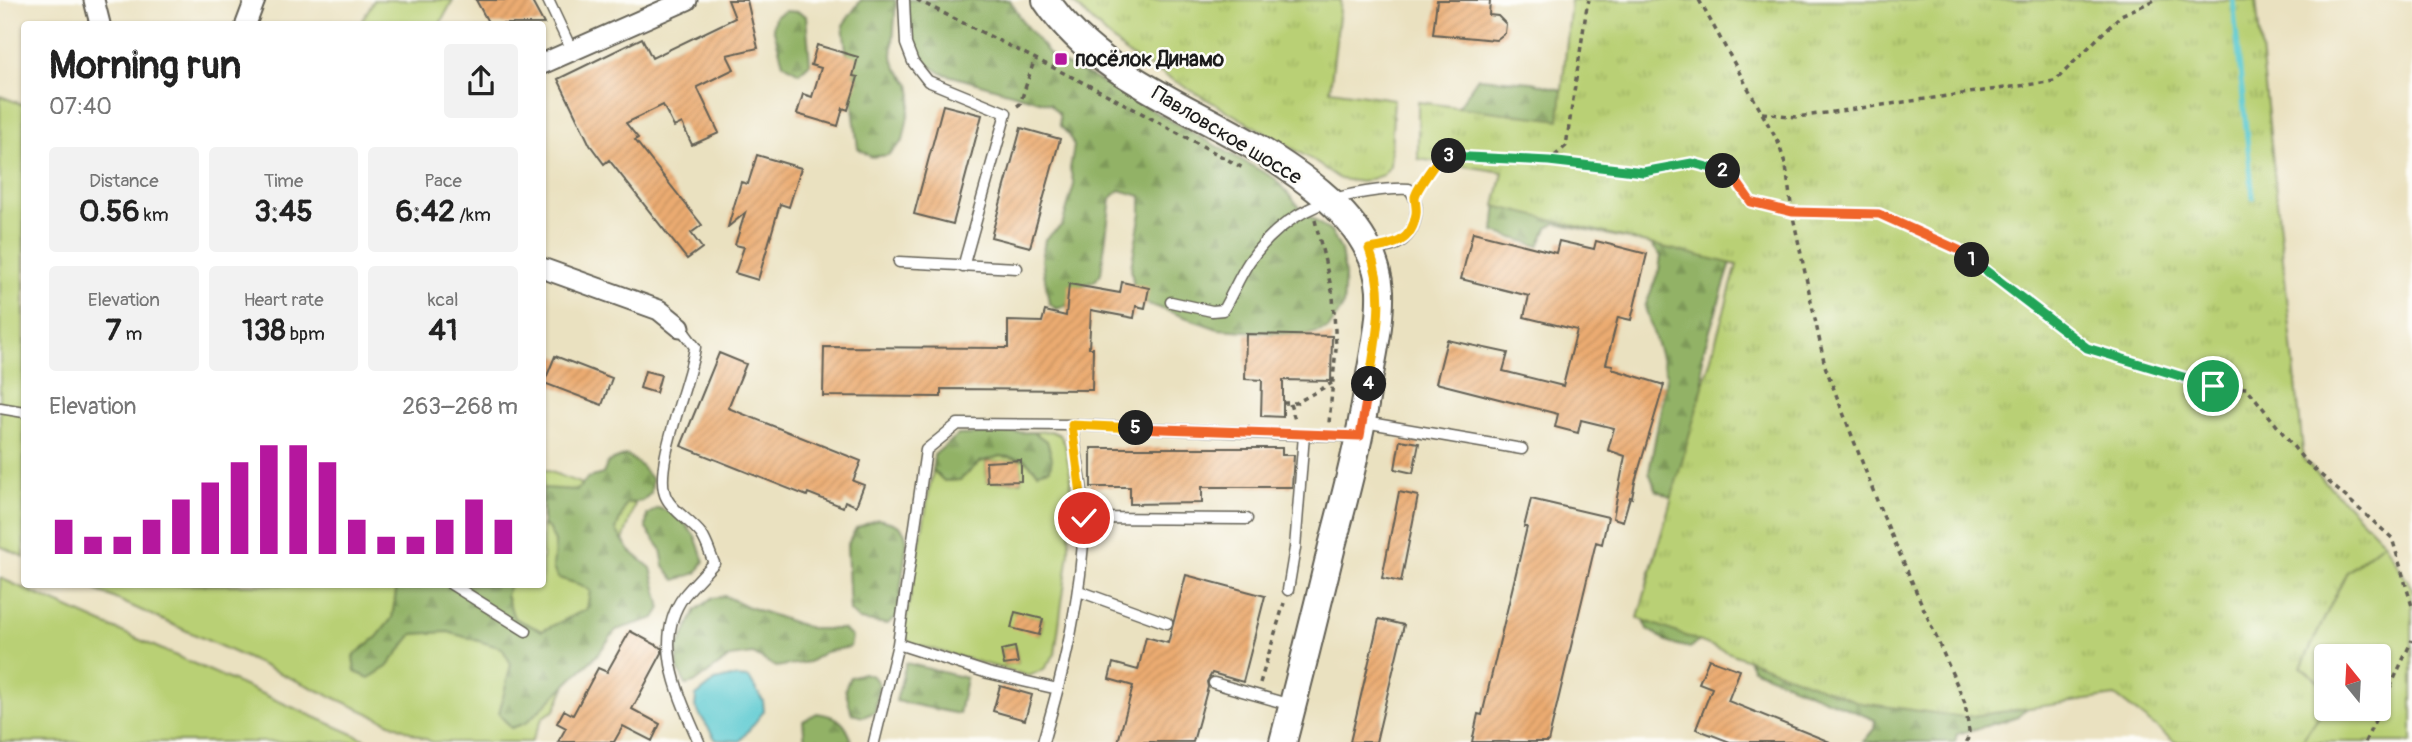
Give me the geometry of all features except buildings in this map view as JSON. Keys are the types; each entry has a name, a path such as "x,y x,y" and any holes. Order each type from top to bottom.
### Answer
{"main road":[{"name":"Павловское шоссе","path":"1046,0 1087,46 1126,76 1275,159 1317,204 1342,214 1369,249 1380,289 1380,314 1361,429 1283,742"}],"street":[{"path":"94,0 99,21"},
{"path":"247,21 255,0"},
{"path":"546,62 687,0"},
{"path":"546,269 659,310 680,327"}],"lane":[{"path":"548,0 572,51"},
{"path":"904,0 905,44 913,62 928,81 1006,113 963,267"},
{"path":"1171,302 1212,311 1223,310 1249,262 1274,233 1317,204 1351,194 1409,189 1415,197 1415,223 1407,235 1395,245 1369,249"},
{"path":"899,262 1017,268"},
{"path":"680,327 695,347 693,365 667,444 663,474 666,498 702,535 714,564 683,598 677,610 671,623 669,660 681,700 699,742"},
{"path":"0,408 21,412"},
{"path":"874,742 898,644 926,450 958,424 1072,425 1327,436 1361,429 1522,449"},
{"path":"1043,742 1058,689 1079,591 1084,518 1072,425"},
{"path":"1288,590 1296,548 1304,435"},
{"path":"1084,518 1247,519"},
{"path":"457,588 526,631"},
{"path":"1079,591 1167,623"},
{"path":"898,644 988,673 1058,689"},
{"path":"1214,683 1292,706"}],"path":[{"path":"917,0 1106,94 1249,171"},
{"path":"1549,161 1566,146 1589,0"},
{"path":"1699,0 1778,142 1786,166 1792,212 1825,366 1881,511 1965,703 1968,742"},
{"path":"1762,113 1797,117 2055,81 2121,15 2155,0"},
{"path":"1006,113 1020,104 1035,58"},
{"path":"1415,197 1441,155 1549,161 1643,172 1692,163 1730,172 1751,202 1792,212 1879,214 1959,250 2087,348 2213,386 2247,388 2304,460 2392,538 2412,606"},
{"path":"1317,204 1318,223 1333,295 1336,348 1327,436"},
{"path":"1283,403 1296,403 1333,383"},
{"path":"1256,695 1288,590"},
{"path":"2365,742 2412,640"}],"green space":[{"path":"374,0 453,0 442,21 362,21"},
{"path":"861,0 896,2 892,56 896,67 910,84 912,96 903,141 888,155 871,157 858,148 843,25"},
{"path":"908,0 1010,0 1024,24 1053,58 1274,178 1305,213 1331,232 1341,250 1345,275 1343,307 1328,329 1306,335 1218,329 1145,303 1134,289 1131,267 1141,213 1141,196 1120,190 1111,198 1101,273 1095,281 1073,290 1069,305 1056,309 1049,303 1042,260 1045,239 1062,225 1074,185 1070,169 1074,146 1069,135 1060,126 1059,114 1050,104 941,73 930,66 922,57 912,33"},
{"path":"1070,0 1341,0 1330,90 1394,99 1390,166 1383,175 1362,182 1340,179 1309,158 1126,53"},
{"path":"1571,0 2256,0 2304,460 2384,542 2346,573 2301,667 2314,677 2315,721 2301,742 2175,742 2115,696 1964,717 1861,703 1638,618 1737,265 1495,206 1503,172 1418,159 1418,102 1559,120"},
{"path":"785,11 806,16 810,63 799,73 783,63 773,27 775,17"},
{"path":"1478,78 1532,82 1599,100 1742,228 1702,356 1704,409 1725,622 1690,648 1670,643 1647,629 1641,615 1648,579 1672,498 1656,490 1649,472 1667,376 1645,307 1659,270 1661,256 1651,244 1556,223 1547,228 1539,246 1494,232 1497,202 1505,172 1457,109"},
{"path":"0,96 21,104 21,556 0,546"},
{"path":"1051,431 1060,435 1065,444 1071,478 1069,552 1055,654 1044,669 1029,676 913,644 903,636 933,470 944,481 960,480 980,462 1000,456 1024,459 1038,472 1047,441 1032,432","holes":["1020,461 1021,481 987,482 986,462","1015,613 1043,619 1039,635","1015,647 1018,663 1004,665 1001,650"]},
{"path":"1032,432 1047,441 1052,458 1050,469 1038,472 1024,459 1000,456 980,462 960,480 944,481 933,470 934,455 958,435"},
{"path":"627,455 641,466 652,480 651,493 642,501 626,504 616,530 630,551 651,568 661,608 655,618 616,630 598,654 526,723 511,728 499,714 511,664 502,648 448,632 413,634 387,667 369,678 355,672 353,656 377,637 392,618 397,588 509,588 506,595 514,618 542,631 587,609 590,591 581,585 558,578 553,569 555,542 546,527 546,488 577,490 588,478 603,474 608,462"},
{"path":"546,470 635,504 607,590 555,710 543,717 531,742 432,742 92,588 546,588"},
{"path":"658,508 677,514 695,536 704,561 697,573 675,580 664,566 661,549 646,529 647,515"},
{"path":"878,519 894,523 901,528 907,542 897,617 887,624 859,620 850,611 847,546 856,528"},
{"path":"2384,542 2412,588 2412,742 2301,742 2315,721 2391,721 2391,644 2314,644 2314,678 2301,668 2346,573"},
{"path":"0,578 371,742 0,742"},
{"path":"725,596 813,629 843,629 852,637 850,647 825,652 809,662 776,667 753,654 730,657 694,683 686,685 678,669 677,650 696,610 713,598"},
{"path":"1747,658 2038,697 2018,717 1957,734 1955,742 1863,742 1874,729 1875,720 1753,669"},
{"path":"906,663 966,678 959,714 896,701"},
{"path":"863,673 873,676 879,684 875,712 863,717 852,714 845,689 850,677"},
{"path":"817,713 840,721 847,729 852,742 805,742 803,721"}],"water":[{"path":"731,677 749,678 763,701 764,711 740,741 716,740 695,707 696,696 715,681"}],"waterway":[{"path":"2233,0 2253,198"}],"place":[{"name":"посёлок Динамо","path":"1061,59"}],"route":[{"path":"1084,518 1072,425 1360,436 1380,314 1380,289 1369,249 1395,245 1407,235 1415,223 1415,197 1441,155 1549,161 1643,172 1692,163 1730,172 1751,202 1792,212 1879,214 1959,250 2087,348 2213,386"}]}
